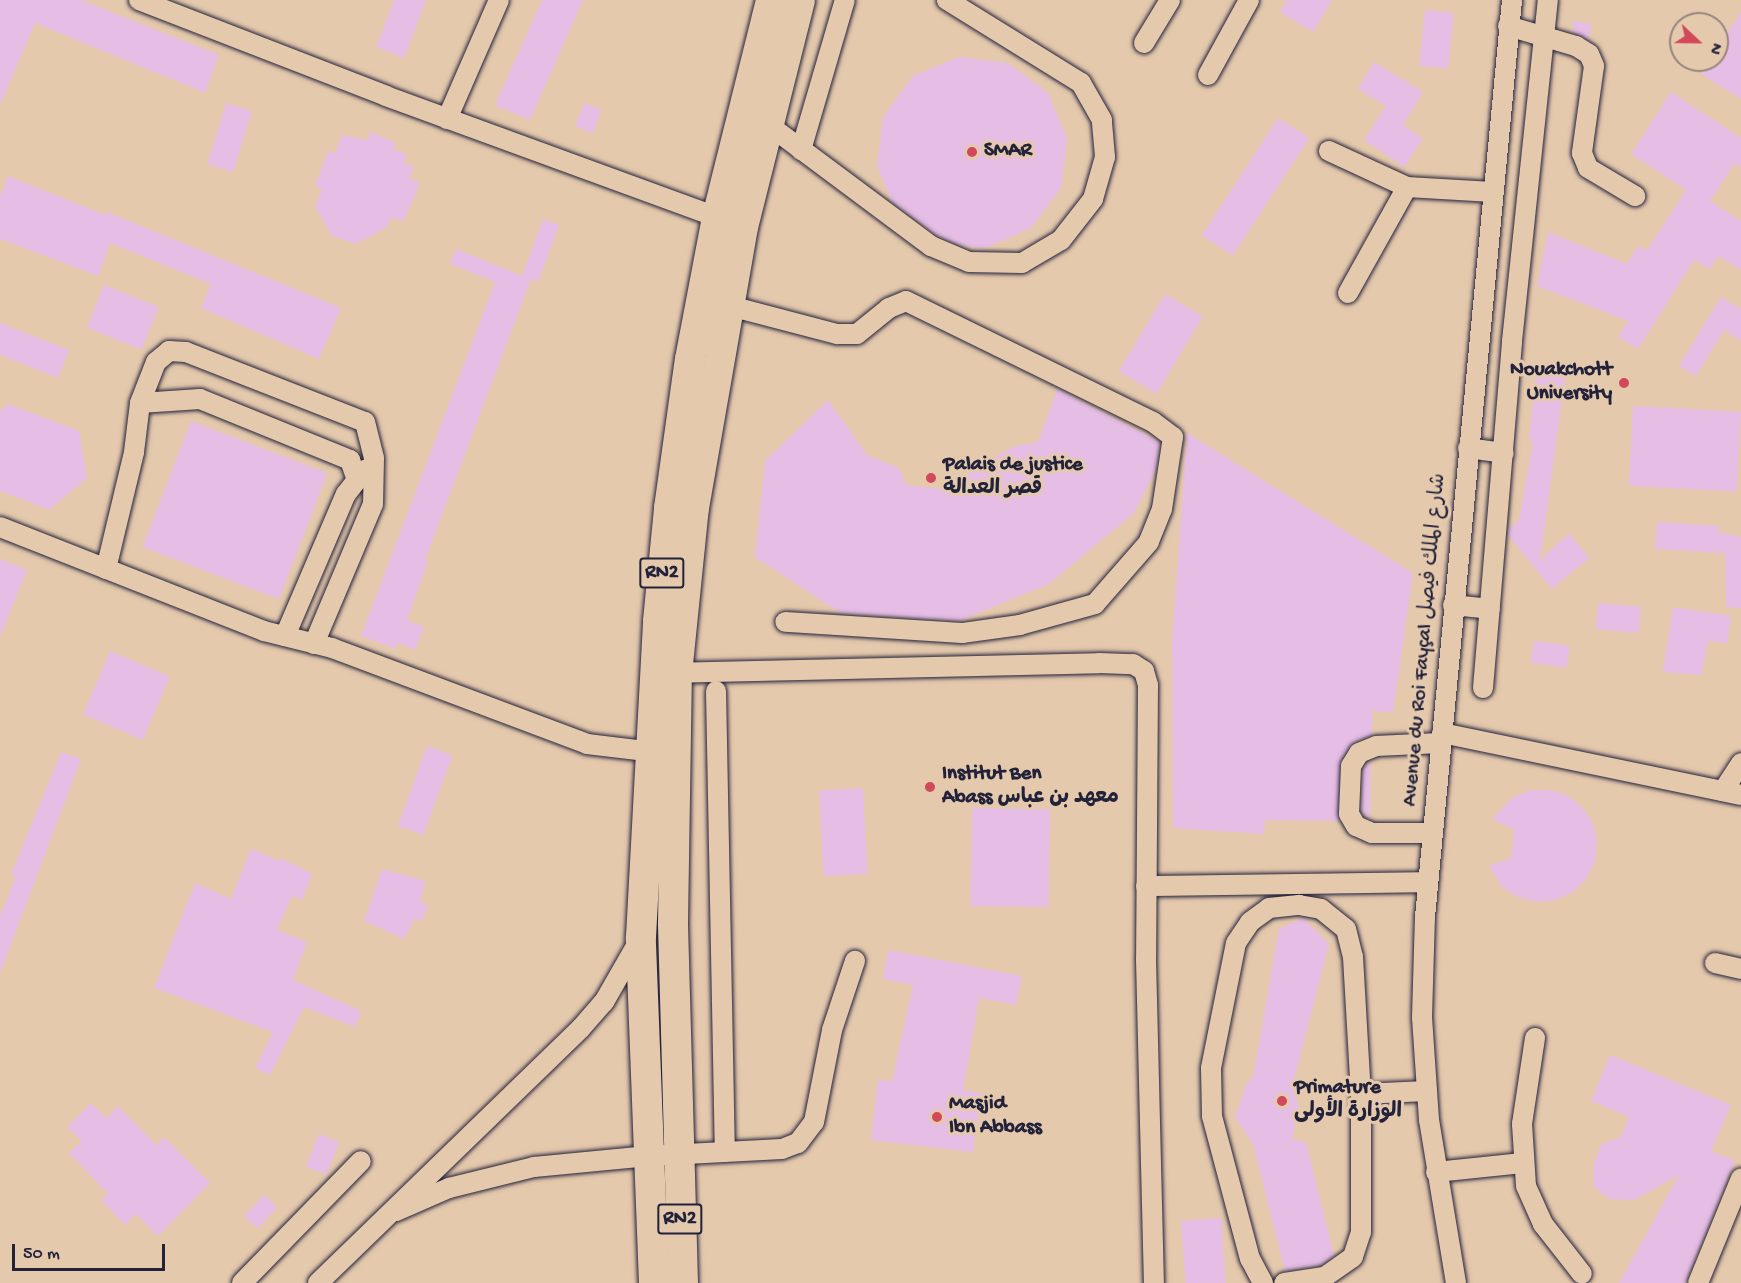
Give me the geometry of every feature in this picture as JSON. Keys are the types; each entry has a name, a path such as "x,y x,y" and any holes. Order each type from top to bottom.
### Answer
{"highway":[{"name":"RN2","path":"654,1283 641,937 663,753 669,508 717,217 771,0"},
{"name":"RN2","path":"666,673 730,306 766,123 800,0"},
{"name":"RN2","path":"663,753 673,923 677,1155 683,1283"}],"street":[{"path":"139,0 447,118 717,217"},
{"path":"447,118 498,0"},
{"path":"801,150 845,0"},
{"path":"766,123 931,246 969,262 1022,263 1061,240 1093,199 1105,157 1102,120 1082,83 947,0"},
{"path":"1144,43 1170,0"},
{"path":"1208,75 1249,0"},
{"name":"Avenue du Roi Fayçal شارع الملك فيصل","path":"1456,1283 1436,1172 1426,1091 1422,1017 1432,833 1512,0"},
{"path":"1483,688 1541,36 1548,0"},
{"path":"1508,26 1576,46 1589,54 1594,66 1582,153 1588,168 1635,196"},
{"path":"1329,151 1351,164 1407,187 1493,192"},
{"path":"1347,293 1407,187"},
{"path":"730,306 837,334 857,334 889,308 906,301 1153,422 1173,437 1165,499 1149,542 1095,604 1020,625 962,633 785,622"},
{"path":"106,569 134,452 140,403 156,362 169,351 186,352 365,422 374,458 373,504 314,644"},
{"path":"140,403 200,399 350,460 357,480"},
{"path":"1468,448 1504,453"},
{"path":"285,636 346,494 374,458"},
{"path":"0,527 285,636 314,644 587,744 663,753"},
{"path":"1453,604 1490,609"},
{"path":"666,673 1133,664 1144,671 1148,685 1146,886 1154,1283"},
{"path":"716,691 725,1152"},
{"path":"1432,833 1372,833 1356,826 1349,814 1351,766 1359,753 1376,746 1441,738 1732,793 1741,763"},
{"path":"1146,886 1428,882"},
{"path":"1267,1281 1250,1259 1212,1116 1211,1068 1236,943 1250,922 1269,908 1299,905 1321,909 1346,929 1353,957 1361,1094 1361,1232 1353,1257 1324,1277 1284,1283"},
{"path":"318,1283 396,1211 581,1028 604,1002 641,937 673,923"},
{"path":"396,1211 486,1177 534,1167 648,1156 790,1147 810,1130 832,1030 855,961"},
{"path":"1715,963 1741,969"},
{"path":"1535,1038 1522,1124 1526,1186 1543,1224 1582,1274"},
{"path":"1361,1094 1426,1091"},
{"path":"251,1280 361,1161"},
{"path":"1436,1172 1523,1163"},
{"path":"1698,1283 1741,1178"}],"building":[{"path":"0,0 81,0 219,55 205,93 35,23 0,105"},
{"path":"394,0 426,0 404,58 376,47"},
{"path":"542,0 583,0 530,120 495,105"},
{"path":"1287,0 1332,0 1313,32 1280,12"},
{"path":"1425,10 1454,13 1448,69 1419,66"},
{"path":"1741,12 1741,99 1702,75 1704,72 1729,72 1729,31"},
{"path":"1573,21 1591,24 1589,40 1573,33"},
{"name":"SMAR","path":"959,57 1008,63 1048,93 1067,139 1061,188 1031,228 985,248 958,245 937,236 892,202 877,166 883,117 913,76"},
{"path":"1374,62 1423,92 1403,125 1423,139 1404,167 1364,140 1386,106 1358,89"},
{"path":"1671,92 1741,138 1741,167 1734,164 1710,201 1741,221 1741,270 1718,256 1710,269 1694,260 1638,349 1618,337 1628,321 1537,286 1548,232 1627,264 1637,247 1647,250 1686,190 1631,154"},
{"path":"226,103 252,111 233,172 207,164"},
{"path":"584,103 602,110 593,133 575,126"},
{"path":"1278,118 1309,138 1233,256 1202,235"},
{"path":"370,132 396,143 393,149 407,155 404,163 414,167 409,178 420,183 403,222 392,217 387,227 356,244 332,236 315,206 322,189 315,186 328,151 335,153 342,135 367,140"},
{"path":"8,176 105,215 107,212 341,308 319,359 201,308 211,284 110,243 98,276 0,239 0,197"},
{"path":"543,219 559,225 538,282 531,279 425,560 428,561 407,620 424,627 415,650 398,643 396,649 361,636 495,282 450,264 456,249 522,276"},
{"path":"104,285 159,307 141,350 87,328"},
{"path":"1165,294 1203,317 1156,394 1119,371"},
{"path":"1721,297 1741,309 1741,341 1724,330 1696,376 1679,366"},
{"path":"0,323 69,350 58,378 0,355"},
{"path":"1536,373 1565,377 1540,560 1569,533 1589,558 1552,589 1508,535 1508,530 1519,520 1533,441 1529,441"},
{"path":"1057,389 1160,442 1156,469 1134,513 1049,584 959,621 840,613 755,557 765,461 828,400 867,455 899,468 906,485 943,489 1012,447 1038,442"},
{"path":"8,404 79,431 87,478 49,510 0,491 0,411"},
{"path":"1633,406 1741,412 1737,492 1629,486"},
{"path":"191,421 327,473 279,599 143,547"},
{"path":"1187,433 1413,573 1393,712 1372,711 1372,735 1354,742 1341,760 1339,821 1265,820 1264,834 1173,828 1172,643"},
{"path":"1657,522 1719,526 1718,532 1741,537 1741,608 1726,607 1725,553 1655,549"},
{"path":"0,559 27,570 1,634 0,634"},
{"path":"1598,603 1641,607 1639,633 1596,629"},
{"path":"1673,607 1731,616 1727,643 1708,641 1701,675 1663,672"},
{"path":"1534,641 1570,646 1567,668 1531,663"},
{"path":"110,651 170,676 143,740 83,715"},
{"path":"427,746 452,755 423,835 398,826"},
{"path":"61,752 81,759 0,973 0,916 16,877 11,875"},
{"path":"1371,761 1370,819 1361,811 1363,770"},
{"path":"863,788 868,874 824,876 819,790"},
{"path":"1530,790 1549,790 1567,795 1582,807 1593,823 1597,842 1595,861 1587,878 1573,892 1556,900 1537,902 1518,897 1502,887 1489,866 1511,858 1514,830 1492,819 1512,798"},
{"path":"972,808 1050,809 1048,907 970,906"},
{"path":"251,849 280,861 281,858 312,874 302,900 292,896 277,930 307,942 293,980 361,1011 355,1027 304,1007 270,1075 255,1068 273,1032 154,988 195,883 231,899"},
{"path":"382,869 425,881 420,902 428,905 422,921 415,918 404,939 364,921"},
{"path":"1303,918 1329,944 1293,1084 1299,1108 1292,1139 1306,1142 1334,1256 1320,1265 1285,1271 1253,1144 1235,1117 1246,1084 1253,1077 1279,929"},
{"path":"888,950 1022,976 1016,1005 979,998 963,1090 981,1093 973,1152 871,1140 878,1080 892,1081 913,985 883,979"},
{"path":"1610,1055 1731,1105 1711,1151 1735,1161 1685,1283 1619,1283 1679,1175 1634,1200 1609,1199 1593,1186 1594,1163 1601,1144 1620,1138 1629,1117 1591,1101"},
{"path":"91,1103 106,1118 118,1106 156,1145 164,1137 210,1183 158,1236 136,1214 125,1225 101,1200 108,1194 69,1153 82,1141 67,1127"},
{"path":"319,1134 339,1142 326,1175 306,1166"},
{"path":"264,1195 277,1207 257,1228 244,1216"},
{"path":"1221,1218 1226,1283 1185,1283 1181,1221"}],"place":[{"name":"SMAR","path":"972,152"},
{"name":"Nouakchott University","path":"1624,383"},
{"name":"Palais de justice قصر العدالة","path":"931,478"},
{"name":"Institut Ben Abass معهد بن عباس","path":"930,787"},
{"name":"Primature الوزارة الأولى","path":"1282,1101"},
{"name":"Masjid Ibn Abbass","path":"937,1117"}]}
